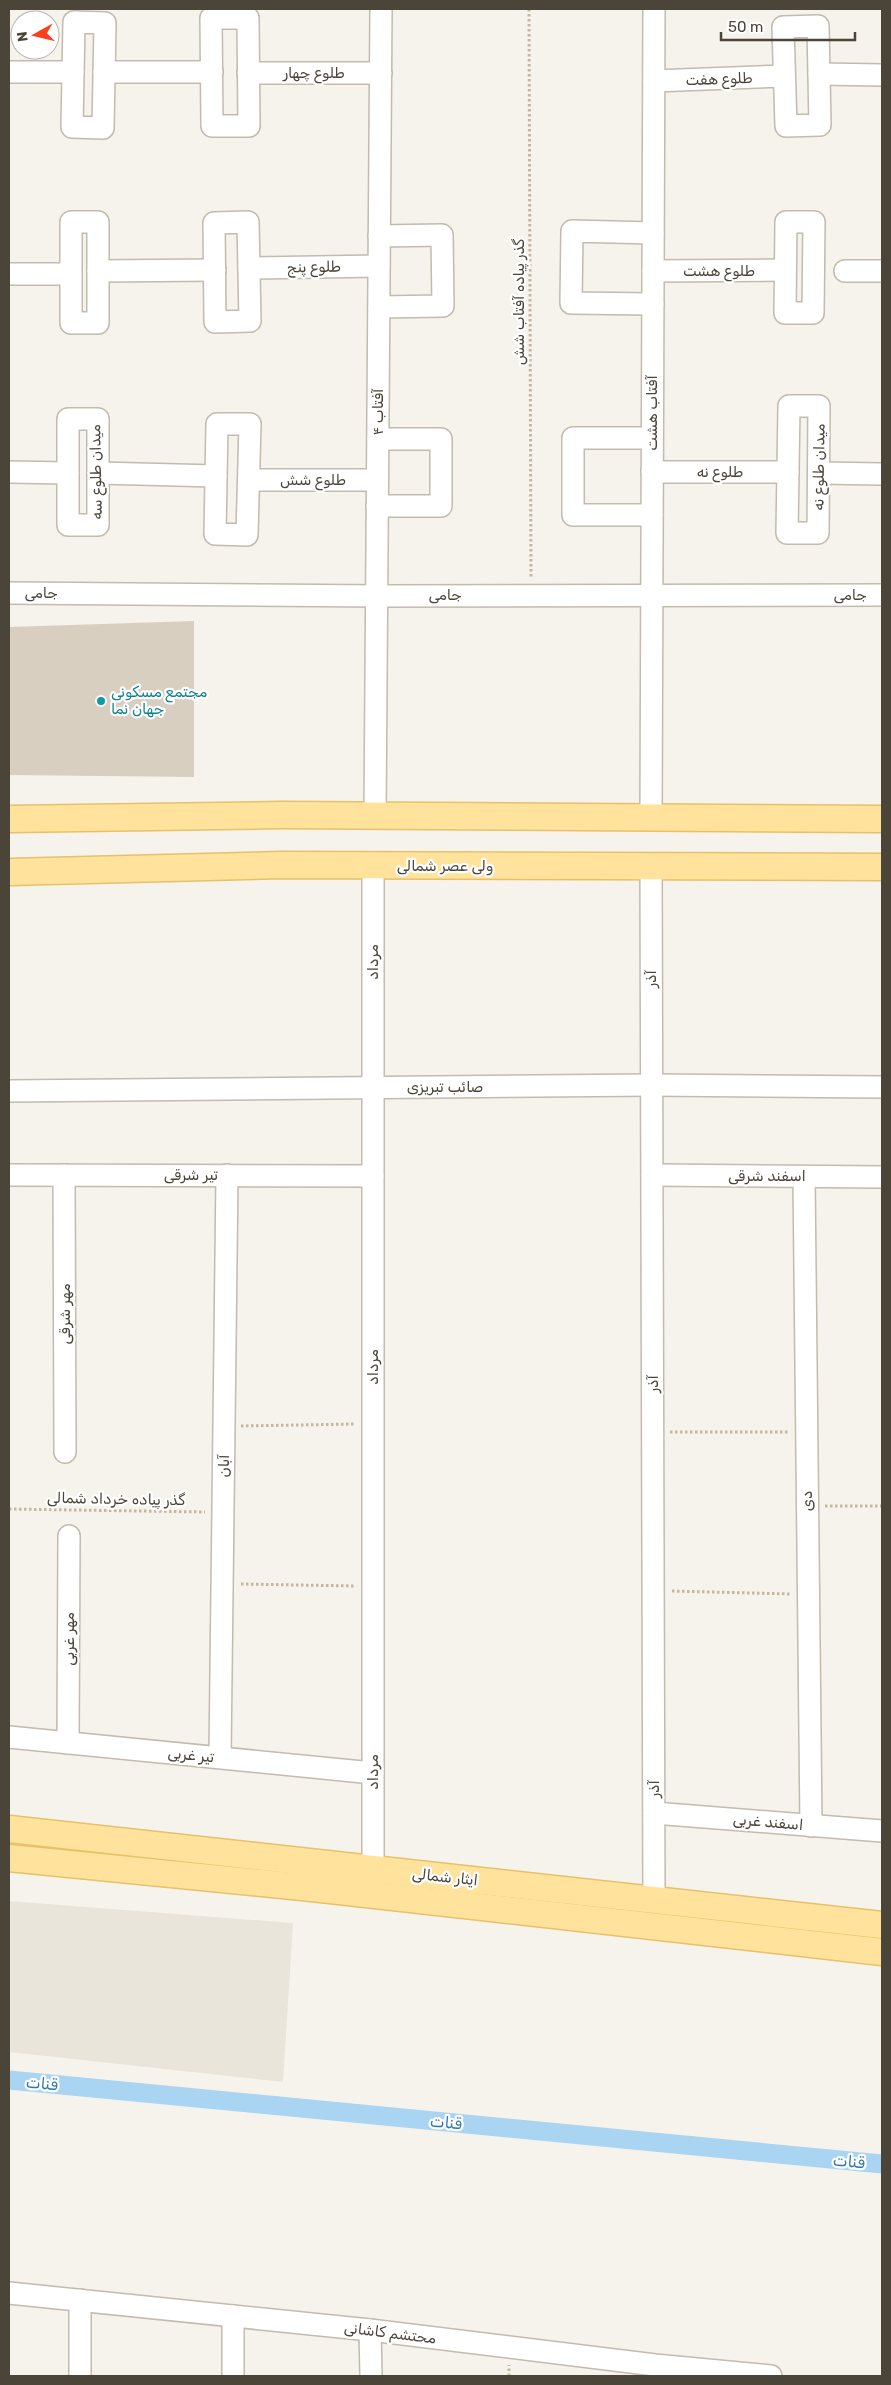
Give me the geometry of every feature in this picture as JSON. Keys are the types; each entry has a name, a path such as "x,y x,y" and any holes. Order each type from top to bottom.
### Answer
{"main road":[{"path":"9,819 375,816 882,819"},
{"name":"ولی عصر شمالی","path":"9,872 281,865 882,867"},
{"name":"ایثار شمالی","path":"9,1829 882,1926"},
{"name":"ایثار شمالی","path":"9,1858 312,1888 882,1952"},
{"path":"505,1910 508,1884"}],"street":[{"name":"آفتاب ۴","path":"375,816 381,9"},
{"name":"آفتاب هشت","path":"651,817 654,9"},
{"path":"212,18 248,18 248,73 249,126 212,126 212,18"},
{"path":"74,22 105,23 103,128 72,127 73,72 74,22"},
{"path":"818,26 820,125 786,126 784,76 783,27 818,26"},
{"path":"9,72 73,72"},
{"path":"104,72 212,72"},
{"name":"طلوع چهار","path":"248,73 380,73"},
{"path":"819,74 882,75"},
{"name":"طلوع هفت","path":"654,81 784,76"},
{"path":"71,222 98,222 98,323 71,323 71,274 71,222"},
{"path":"248,222 250,321 215,322 215,270 214,223 248,222"},
{"path":"653,233 572,231 571,303 653,304"},
{"path":"379,236 442,235 443,306 379,307"},
{"name":"طلوع پنج","path":"249,268 379,266"},
{"path":"98,270 215,270"},
{"name":"طلوع هشت","path":"653,271 785,270"},
{"path":"845,271 882,271"},
{"path":"9,274 71,274"},
{"name":"میدان طلوع نه","path":"789,406 819,406 818,534 787,533 788,472 789,406"},
{"name":"میدان طلوع سه","path":"68,419 98,419 98,525 68,525 68,473 68,419"},
{"path":"217,424 250,424 249,480 247,535 215,534 217,424"},
{"path":"652,438 572,438 573,515 652,515"},
{"path":"377,506 441,506 441,439 378,439"},
{"path":"9,472 68,473"},
{"name":"طلوع نه","path":"652,472 788,472"},
{"path":"99,473 216,476"},
{"path":"818,473 882,474"},
{"name":"طلوع شش","path":"249,480 377,480"},
{"name":"جامی","path":"9,593 882,595"},
{"name":"مرداد","path":"373,865 373,1869"},
{"name":"آذر","path":"651,867 654,1900"},
{"name":"صائب تبریزی","path":"9,1091 652,1085 882,1087"},
{"name":"تیر شرقی","path":"9,1175 373,1176"},
{"name":"مهر شرقی","path":"64,1175 65,1452"},
{"name":"آبان","path":"220,1757 227,1176"},
{"name":"اسفند شرقی","path":"652,1176 882,1178"},
{"name":"دی","path":"804,1177 812,1826"},
{"name":"مهر غربی","path":"68,1743 69,1536"},
{"name":"تیر غربی","path":"9,1737 373,1773"},
{"name":"اسفند غربی","path":"654,1813 882,1831"},
{"name":"محتشم کاشانی","path":"9,2293 370,2330 655,2371 771,2376"},
{"path":"80,2300 80,2376"},
{"path":"232,2376 233,2316"},
{"path":"370,2330 371,2376"}],"path":[{"name":"گذر پیاده آفتاب شش","path":"529,9 531,595"},
{"path":"224,1426 373,1424"},
{"path":"653,1432 806,1432"},
{"path":"807,1506 882,1506"},
{"name":"گذر پیاده خرداد شمالی","path":"9,1509 223,1512"},
{"path":"222,1584 373,1586"},
{"path":"653,1591 808,1594"}],"shaded area":[{"path":"9,1901 293,1923 283,2082 9,2052"}],"building":[{"name":"مجتمع مسکونی جهان نما","path":"194,621 194,777 9,775 9,627"}],"waterway":[{"name":"قنات","path":"9,2080 882,2164"}],"place":[{"name":"مجتمع مسکونی جهان نما","path":"101,701"}]}
